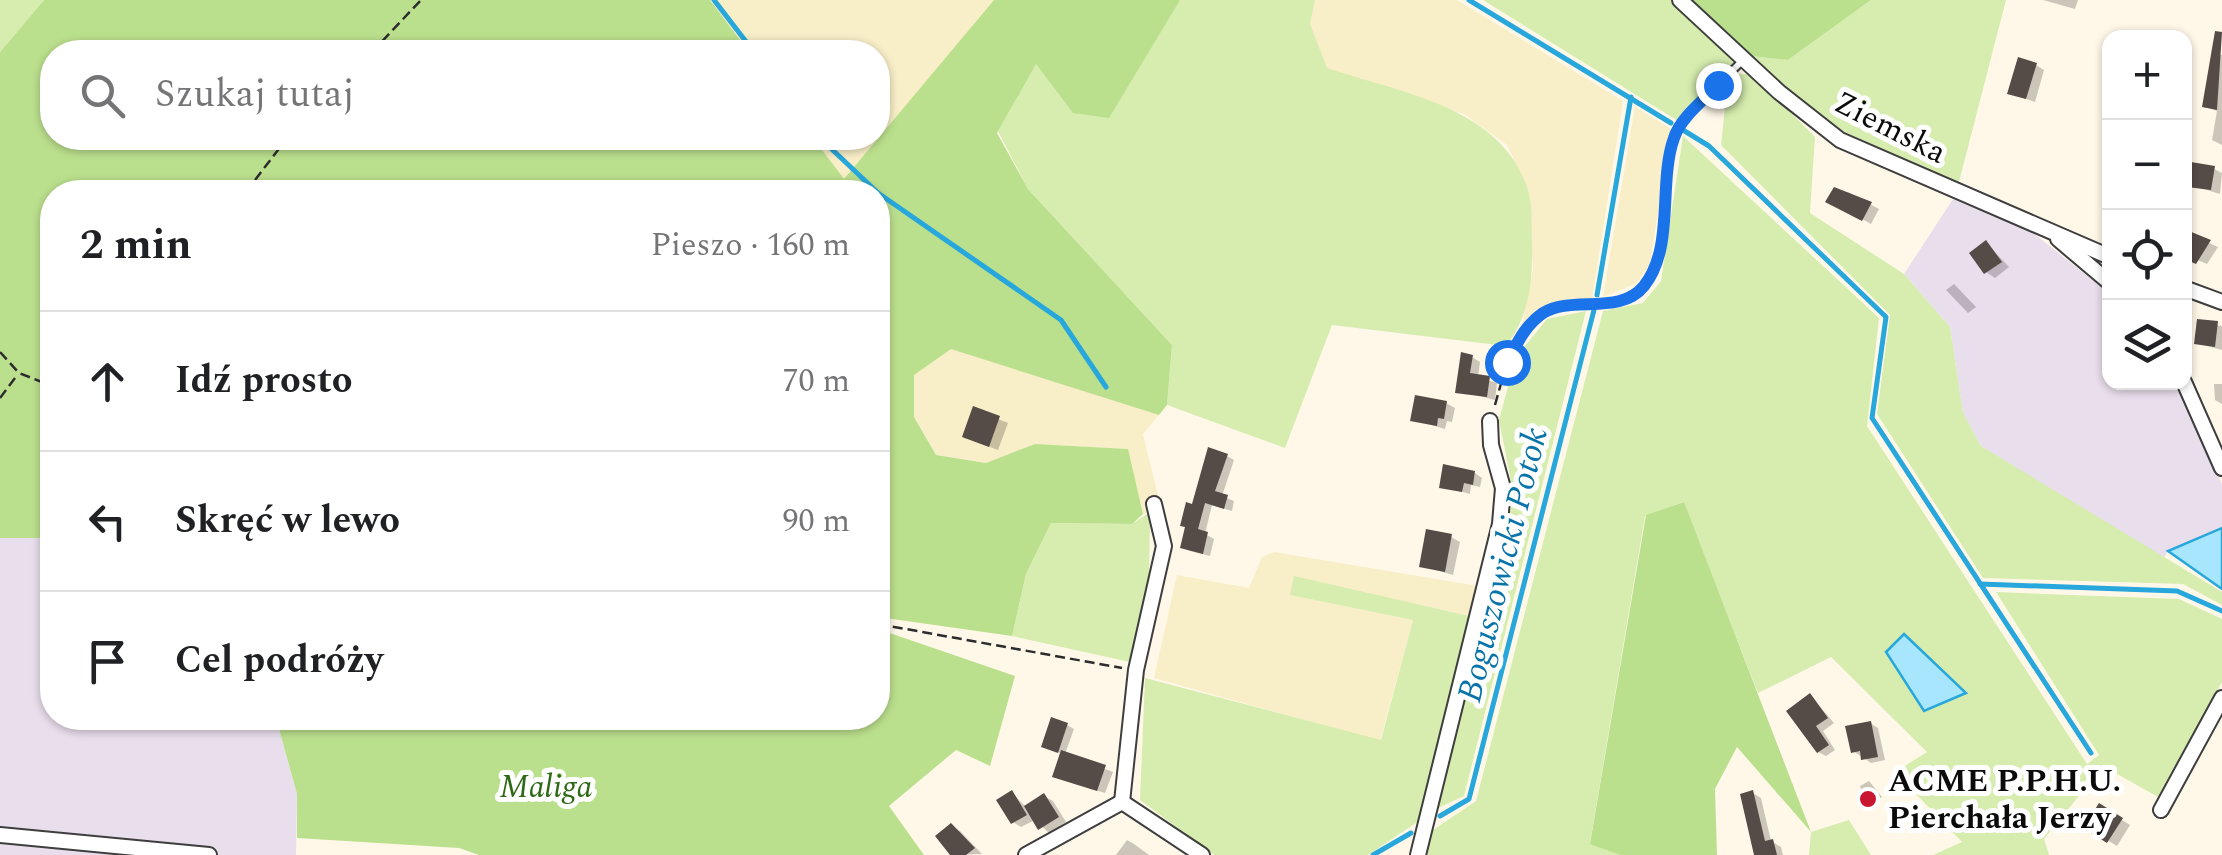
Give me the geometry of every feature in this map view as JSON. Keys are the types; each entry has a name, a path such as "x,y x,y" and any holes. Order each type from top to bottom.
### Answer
{"street":[{"name":"Ziemska","path":"1680,0 1840,140 2102,254"},
{"name":"Ziemska","path":"2050,232 2102,276"},
{"path":"2192,291 2222,302"},
{"path":"2188,390 2222,468"},
{"path":"1418,855 1500,524 1503,488 1491,446 1490,421"},
{"path":"1122,802 1136,670 1164,546 1154,504"},
{"path":"2160,810 2222,698"},
{"path":"1026,855 1122,802"},
{"path":"1122,802 1202,855"},
{"path":"0,836 209,855"}],"lane":[{"path":"1718,85 1743,59"}],"path":[{"path":"383,40 421,0"},
{"path":"1490,421 1507,362 1532,322 1550,310 1624,300 1646,285 1656,262 1674,136 1718,85"},
{"path":"255,180 278,150"},
{"path":"0,352 19,373 40,381"},
{"path":"0,398 19,373"},
{"path":"890,626 1136,670"}],"shaded area":[{"path":"710,0 994,0 890,125 890,40 740,40"},
{"path":"1315,0 1457,0 1623,101 1592,299 1568,299 1544,306 1522,325 1533,270 1529,192 1507,145 1464,114 1326,68 1310,24"},
{"path":"1635,107 1671,129 1650,263 1637,283 1603,297"},
{"path":"822,150 869,150 844,180"},
{"path":"1953,199 2032,232 2102,287 2102,390 2179,390 2222,484 2222,528 2168,551 2163,559 1981,446 1963,414 1950,327 1904,274"},
{"path":"951,348 1159,415 1143,434 1159,500 1150,512 1143,514 1127,449 1035,444 987,463 936,455 914,417 914,374"},
{"path":"0,538 40,538 40,730 279,730 297,794 296,855 0,855"},
{"path":"1274,552 1478,586 1469,616 1294,577 1291,595 1413,620 1380,741 1154,678 1177,575 1249,588 1262,557"}],"green space":[{"path":"0,0 44,0 0,52"},
{"path":"44,0 710,0 740,40 40,40 40,150 822,150 844,179 868,150 890,150 890,124 994,0 1180,0 1109,118 1073,113 1036,64 997,133 1028,189 1172,345 1167,405 1159,415 951,349 914,375 914,417 936,455 986,463 1035,444 1128,449 1143,514 1132,524 1051,523 1026,574 1012,636 890,619 890,180 40,180 40,538 0,538 0,52"},
{"path":"1160,0 1315,0 1310,24 1327,68 1445,107 1496,139 1515,162 1528,190 1531,210 1528,298 1520,323 1506,346 1332,325 1285,448 1167,405 1172,345 1028,189 998,131 1036,63 1072,111"},
{"path":"1483,0 1675,0 1734,61 1678,121"},
{"path":"1693,0 1871,0 1788,60 1750,56"},
{"path":"1871,0 2006,0 1959,182 1840,133 1750,56 1788,60"},
{"path":"1735,74 1752,74 1815,137 1810,213 1904,274 1950,327 1963,413 1981,446 2222,592 2222,605 2183,584 1983,578 1877,414 1890,315 1721,145 1727,88"},
{"path":"1683,136 1879,318 1867,426 2087,764 2099,755 1996,592 2179,599 2222,619 2222,682 2158,797 2103,766 2044,839 2049,855 1933,855 1962,842 1895,772 1927,752 1831,657 1758,693 1683,502 1645,516 1590,843 1620,855 1426,855 1433,830 1476,801 1603,311 1643,303 1661,281"},
{"path":"1586,311 1464,796 1438,808 1514,496 1499,420 1516,357 1547,319"},
{"path":"1684,502 1811,832 1737,747 1715,789 1717,855 1620,855 1590,844 1646,515"},
{"path":"1150,512 1149,579 1130,662 1012,636 1026,574 1051,523 1132,524"},
{"path":"1294,576 1469,616 1419,821 1368,855 1214,855 1140,800 1145,678 1381,740 1413,620 1290,595"},
{"name":"Maliga","path":"890,633 1015,676 990,766 956,750 889,806 924,855 479,855 459,848 297,838 297,794 279,730 890,730"},
{"path":"1849,820 1871,855 1809,855 1811,832"}],"water":[{"path":"2222,528 2222,589 2168,551"},
{"path":"1904,634 1966,693 1924,711 1886,652"}],"building":[{"path":"2215,31 2222,32 2217,110 2202,107"},
{"path":"2018,57 2037,63 2026,99 2007,94"},
{"path":"2192,162 2215,166 2211,190 2192,188"},
{"path":"1834,187 1872,202 1862,221 1825,202"},
{"path":"2192,232 2211,240 2196,264 2192,262"},
{"path":"1986,240 2002,262 1984,274 1969,253"},
{"path":"2197,319 2218,321 2215,347 2194,344"},
{"path":"1461,352 1473,355 1470,373 1490,376 1487,397 1455,393"},
{"path":"1415,395 1447,401 1444,419 1438,418 1437,426 1410,421"},
{"path":"973,406 1000,416 989,447 962,437"},
{"path":"1208,447 1228,454 1215,491 1228,495 1224,509 1205,503 1198,529 1208,532 1203,554 1180,548 1185,527 1180,526 1186,502 1192,504"},
{"path":"1443,464 1475,471 1473,485 1464,483 1462,492 1439,488"},
{"path":"1426,529 1452,534 1445,572 1419,567"},
{"path":"1810,693 1828,718 1816,726 1829,745 1817,753 1786,711"},
{"path":"1051,717 1068,723 1058,753 1041,747"},
{"path":"1871,721 1878,757 1861,760 1860,751 1851,753 1845,726"},
{"path":"1061,750 1106,765 1097,791 1052,777"},
{"path":"1012,790 1027,815 1011,824 996,800"},
{"path":"1753,790 1765,841 1773,839 1777,855 1754,855 1740,794"},
{"path":"1044,793 1059,817 1038,830 1024,806"},
{"path":"2099,803 2123,818 2107,843 2083,828"},
{"path":"951,823 975,848 966,855 950,855 935,836"}],"waterway":[{"path":"714,0 745,40"},
{"name":"Boguszowicki Potok","path":"1469,0 1671,123"},
{"path":"1597,295 1631,97"},
{"path":"1683,130 1709,146 1886,317 1872,418 2091,753"},
{"path":"833,150 864,180"},
{"path":"890,201 1061,320 1106,387"},
{"name":"Boguszowicki Potok","path":"1440,816 1469,799 1594,310"},
{"path":"1980,584 2177,591 2222,611"},
{"name":"Boguszowicki Potok","path":"1373,855 1411,833"}],"place":[{"name":"ACME P.P.H.U. Pierchała Jerzy","path":"1868,799"}],"route":[{"path":"1507,362 1524,330 1541,314 1562,307 1624,300 1646,285 1656,262 1674,136 1718,85"}]}
